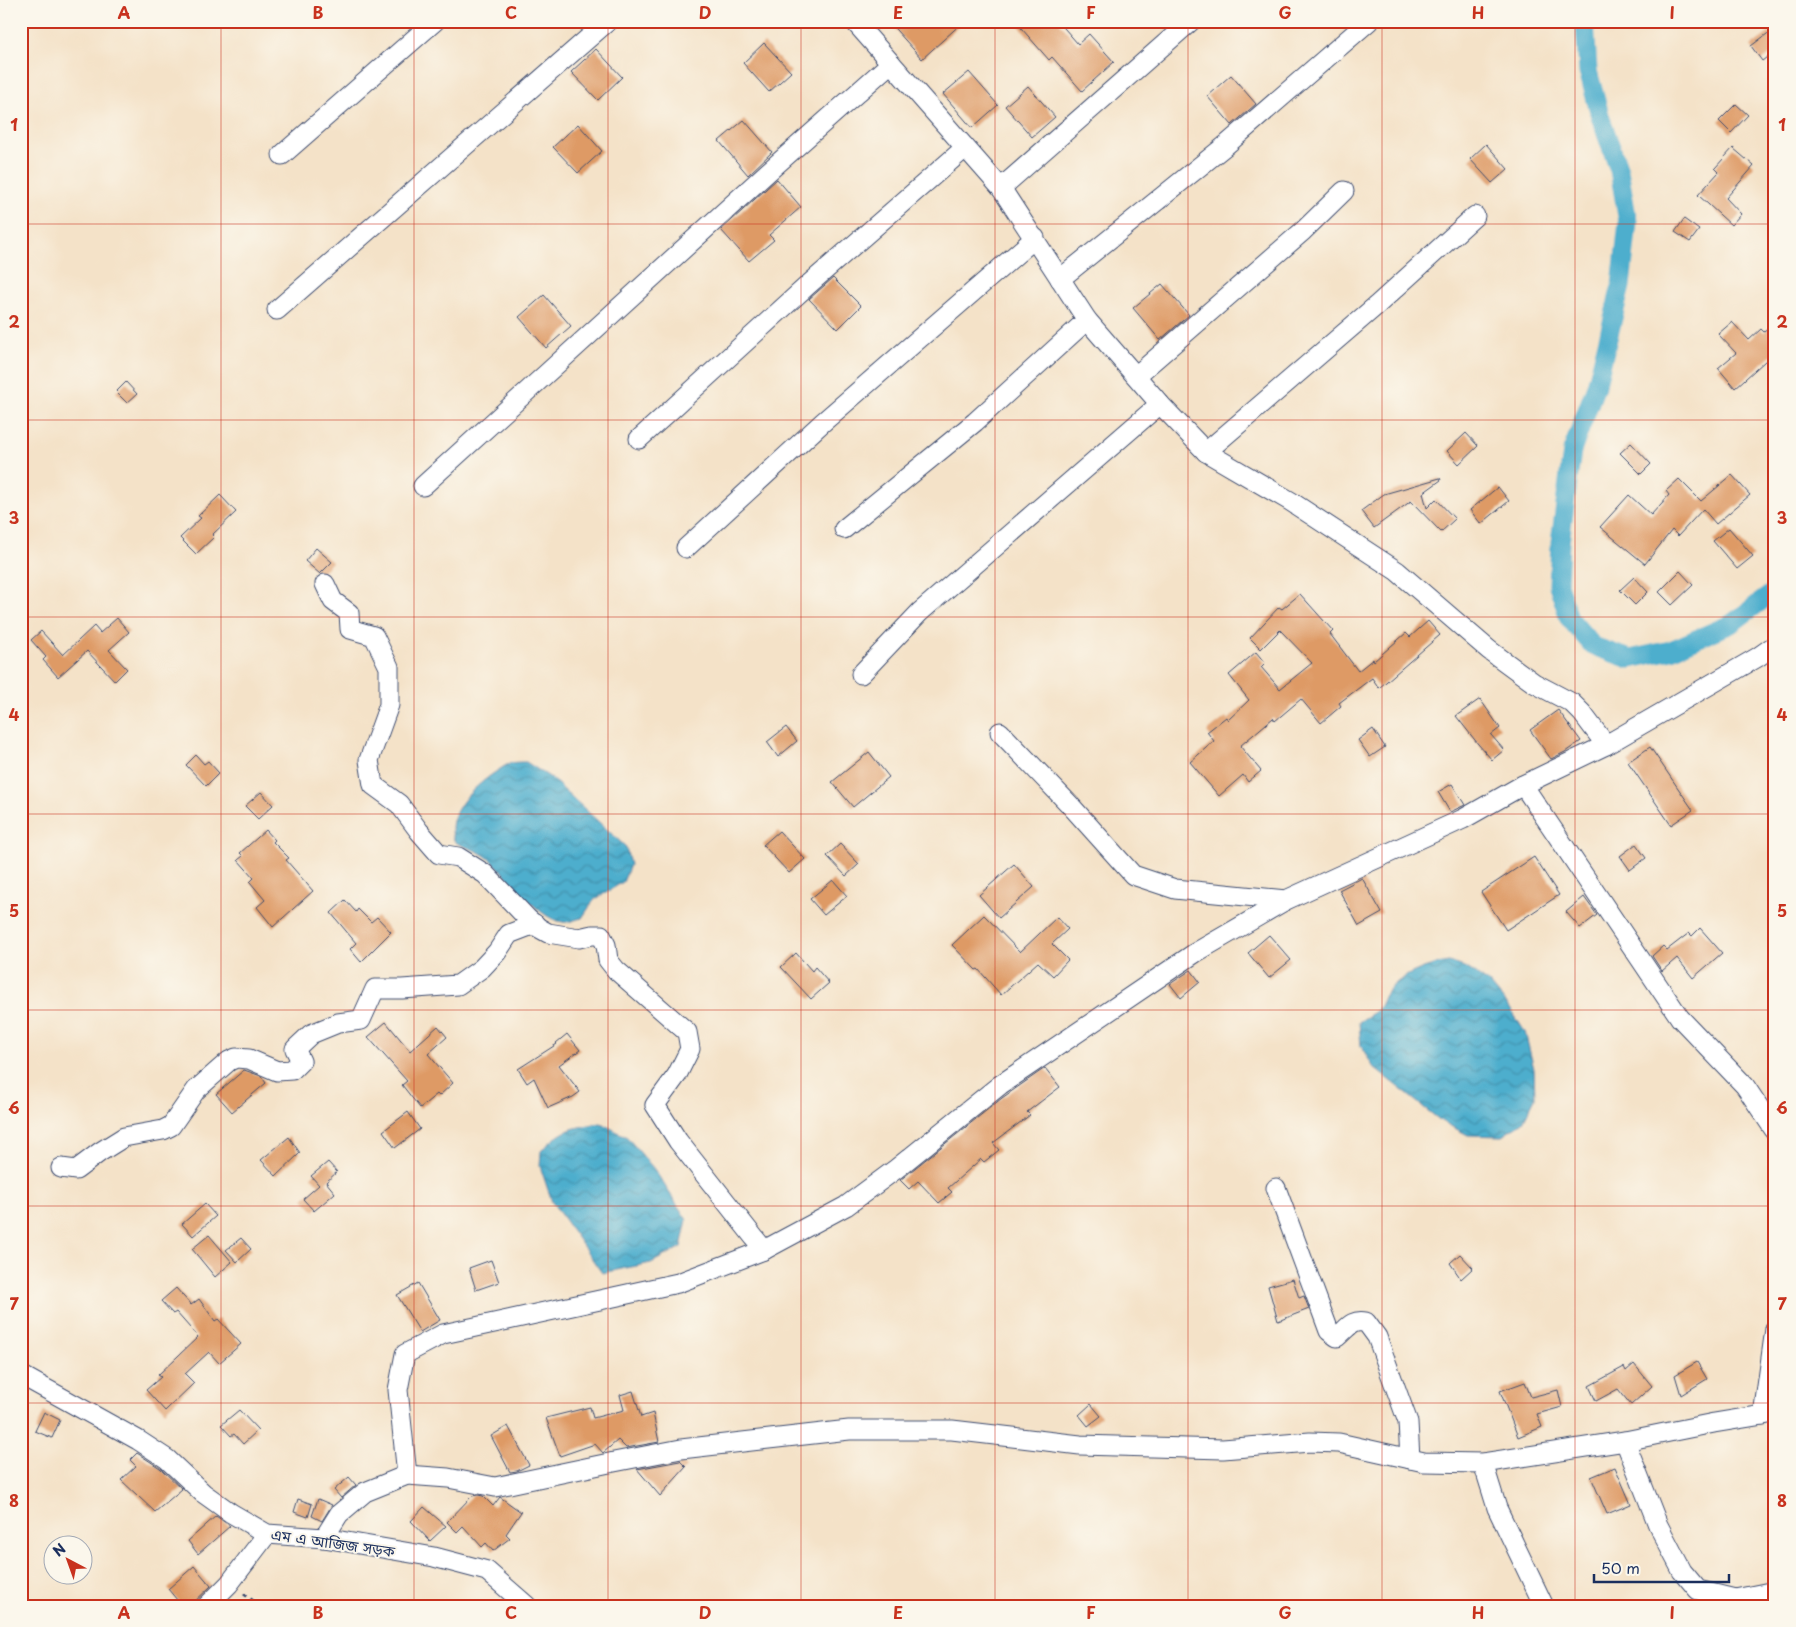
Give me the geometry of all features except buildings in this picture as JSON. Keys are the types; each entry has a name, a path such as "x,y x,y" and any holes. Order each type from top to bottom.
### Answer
{"street":[{"path":"282,155 435,21"},
{"path":"278,310 608,21"},
{"path":"854,21 1001,188 1087,320 1137,375 1160,404 1206,452 1290,501 1397,571 1489,650 1534,683 1572,703 1606,745"},
{"path":"1001,188 1191,21"},
{"path":"1060,279 1225,146 1369,21"},
{"path":"423,486 768,172 891,63"},
{"path":"639,439 808,284 965,148"},
{"path":"1137,375 1303,231 1344,191"},
{"path":"1206,452 1377,306 1475,216"},
{"path":"686,548 822,423 1035,238"},
{"path":"844,529 975,422 1087,320"},
{"path":"860,674 920,612 1160,404"},
{"path":"325,584 333,601 348,613 350,629 374,636 389,667 389,705 369,760 374,785 399,804 439,854 458,857 485,874 528,919 548,933 579,938 601,935 606,945 608,960 616,970 687,1032 690,1049 677,1075 655,1105 678,1141 764,1250"},
{"path":"407,1475 398,1390 405,1354 443,1334 678,1283 764,1250 846,1206 896,1169 1000,1085 1195,953 1286,900 1463,819 1524,785 1606,745 1750,662 1775,645"},
{"path":"1000,732 1071,806 1133,875 1175,889 1286,900"},
{"path":"1524,785 1680,1018 1745,1086 1775,1131"},
{"path":"61,1168 76,1170 124,1137 163,1130 171,1126 196,1090 236,1058 249,1059 276,1071 292,1070 301,1061 295,1049 311,1034 338,1023 361,1020 375,988 402,990 458,985 482,968 497,952 509,934 535,924"},
{"path":"1276,1188 1329,1331 1336,1337 1351,1323 1359,1320 1366,1322 1377,1337 1408,1422 1410,1459"},
{"path":"324,1538 339,1514 365,1492 407,1475 448,1478 496,1487 681,1449 849,1430 952,1430 1080,1445 1223,1449 1310,1442 1339,1443 1424,1462 1483,1463 1625,1441 1769,1414 1775,1329"},
{"name":"এম এ আজিজ সড়ক","path":"21,1375 138,1440 167,1459 203,1493 267,1534 324,1538 434,1557 486,1571 527,1606"},
{"path":"1625,1441 1658,1525 1682,1571 1698,1590 1735,1598 1775,1592"},
{"path":"1483,1463 1497,1508 1544,1606"},
{"path":"207,1606 229,1584 267,1534"}],"water":[{"path":"526,762 551,778 626,847 630,865 623,882 594,900 582,918 565,922 552,919 532,903 493,862 477,851 455,842 452,832 453,822 456,812 469,794 486,779 507,765"},
{"path":"1449,962 1467,968 1490,984 1509,1007 1525,1032 1534,1069 1535,1098 1523,1122 1502,1136 1468,1135 1441,1121 1374,1068 1361,1046 1359,1022 1378,1009 1393,986 1415,971"},
{"path":"601,1123 627,1137 654,1169 687,1220 681,1247 651,1263 602,1273 552,1202 540,1166 541,1151 555,1138 575,1128"}],"waterway":[{"path":"1585,21 1588,71 1601,119 1619,170 1628,222 1621,286 1597,383 1572,451 1560,543 1558,585 1569,618 1593,646 1630,659 1671,650 1731,624 1775,591"}]}
